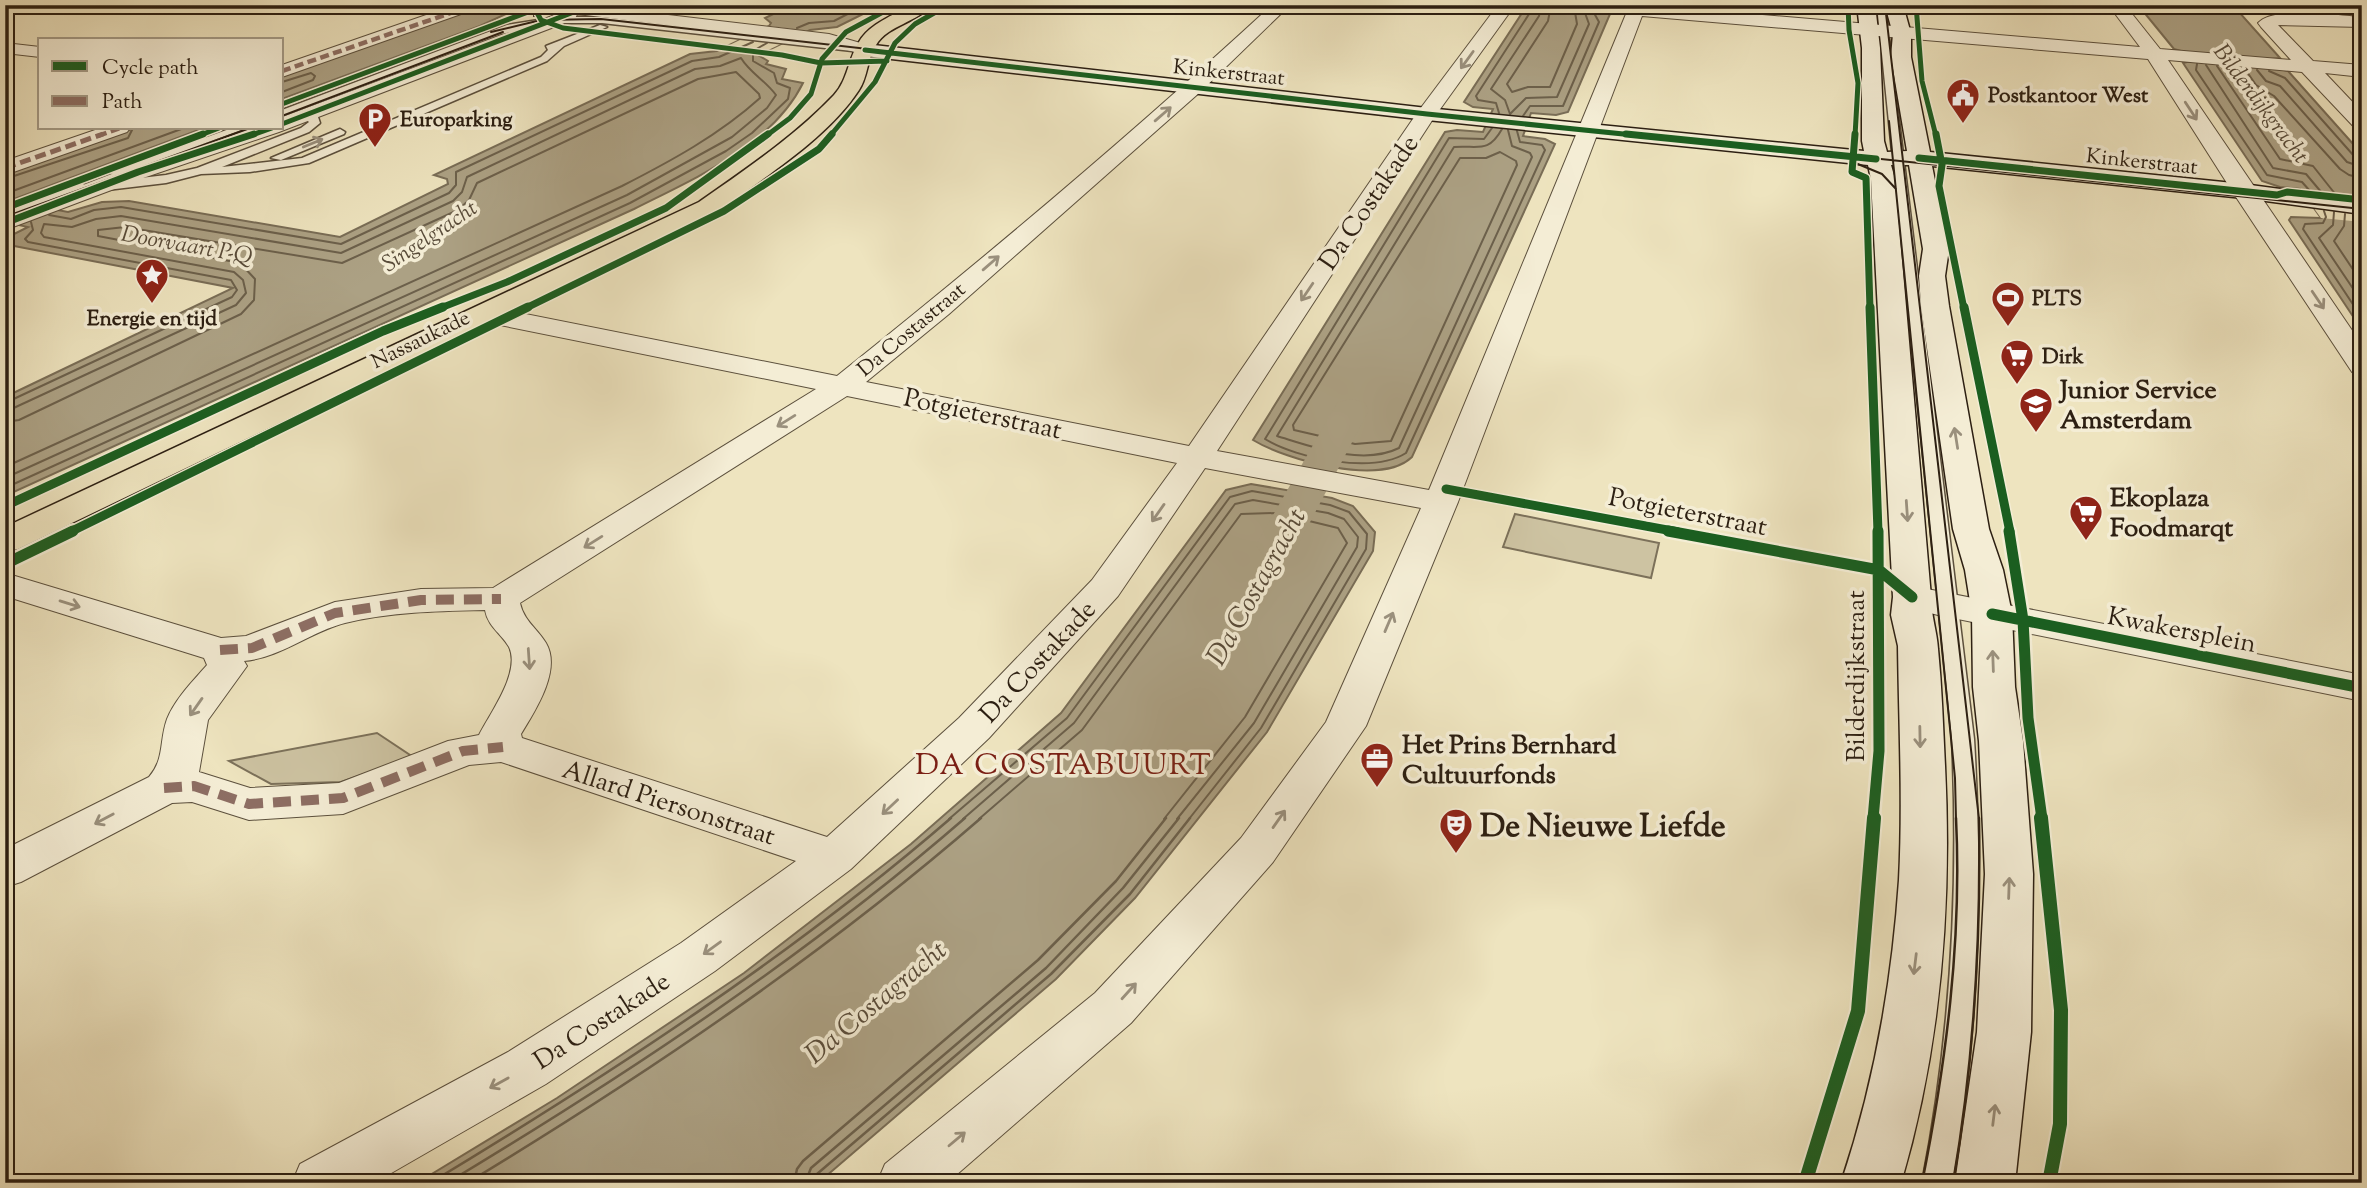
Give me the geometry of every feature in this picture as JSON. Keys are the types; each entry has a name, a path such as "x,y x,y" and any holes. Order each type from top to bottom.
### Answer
{"main road":[{"name":"Nassaukade","path":"5,541 485,314 719,199 775,159 820,122 851,88 867,43 878,32 924,5"}],"street":[{"path":"442,5 479,5"},
{"path":"284,70 472,5"},
{"name":"Da Costastraat","path":"501,599 844,385 1194,88 1282,5"},
{"name":"Da Costakade","path":"320,1183 527,1068 698,957 835,858 974,728 1105,588 1197,457 1427,114 1507,5"},
{"path":"1573,5 1882,19 2166,55 2362,71"},
{"path":"2096,5 2118,7 2166,55 2246,195 2362,366"},
{"path":"512,6 565,10 786,42"},
{"path":"905,1183 1113,1008 1256,850 1345,726 1441,502 1590,130 1625,8"},
{"path":"284,123 565,10 602,23 786,42"},
{"path":"2362,22 2280,18 2267,23 2362,124"},
{"path":"1882,19 1871,48 1873,141 1902,160 1936,248 1932,276 1939,332 1971,528 1986,578 1992,614 1994,687 2001,741 2009,874 2004,1032 1985,1183"},
{"name":"Kinkerstraat","path":"786,42 829,38 865,50 1427,114 2362,207"},
{"name":"Kinkerstraat","path":"786,42 827,54 865,50"},
{"path":"5,48 38,52"},
{"path":"5,168 114,130"},
{"path":"6,220 38,206 99,187 159,161 265,130"},
{"path":"1871,1183 1881,1153 1905,1051 1923,879 1918,646 1911,615 1930,601 1883,180 1902,160"},
{"name":"Potgieterstraat","path":"485,314 1197,457 1441,502"},
{"path":"5,584 220,650 252,648 335,613 421,600 501,599 505,619 529,647 530,674 512,715 500,734 503,747 463,751 343,798 249,804 194,786 164,788 5,870"},
{"name":"Kwakersplein","path":"1930,601 2362,688"},
{"path":"164,788 178,768 190,714 227,666 220,650"},
{"name":"Allard Piersonstraat","path":"503,747 835,858"}],"lane":[{"path":"284,113 501,31 565,10"},
{"path":"501,31 565,10"},
{"path":"201,171 250,169 305,161 398,115 602,23"},
{"path":"250,169 385,114 398,115"},
{"path":"99,187 184,176 201,171 315,123 314,119 306,115"},
{"path":"38,206 237,130"},
{"path":"159,161 230,177"},
{"path":"1930,601 1964,739 1969,821 1969,897 1957,1051 1937,1183"}],"shaded area":[{"path":"1515,514 1659,543 1651,578 1503,547"},
{"path":"377,733 413,757 341,782 271,784 229,761"}],"water":[{"path":"498,5 519,5 503,11 506,14 480,26 284,98 284,75 458,14"},
{"path":"792,5 881,5 837,27 810,30 758,55 768,61 766,64 786,69 782,79 803,83 772,125 751,143 705,173 634,209 5,496 5,397 233,288 9,245 6,243 10,236 28,227 5,222 5,173 129,130 199,130 9,201 68,212 102,202 129,201 340,237 448,184 447,179 434,175 690,54 717,51 769,26 771,23 765,18"},
{"path":"1538,5 1610,14 1568,112 1556,115 1531,113 1523,136 1545,139 1555,144 1412,457 1398,466 1379,470 1357,470 1310,462 1253,440 1445,132 1483,132 1493,109 1473,107 1464,102 1526,7"},
{"name":"Bilderdijkgracht","path":"2138,5 2362,5 2362,19 2238,11 2280,58 2269,59 2276,68 2288,71 2362,154 2362,195 2359,195 2362,198 2362,330 2289,220 2291,217 2321,218 2300,189 2280,187 2262,181 2183,63 2191,61 2185,52 2174,49"},
{"path":"1251,484 1332,498 1353,506 1375,532 1373,551 1267,732 1135,898 1056,979 818,1183 417,1183 557,1098 744,973 911,844 1061,713 1226,490"}],"pier":[{"path":"769,26 808,31 758,55 717,51"},
{"path":"2300,189 2359,195 2362,198 2362,222 2321,218"}],"waterway":[{"name":"Da Costagracht","path":"1277,545 1351,410"}],"tram line":[{"path":"534,16 559,5"},
{"path":"1885,5 1903,161"},
{"path":"491,32 541,20 601,19 1428,112 1893,160"},
{"path":"284,115 503,32"},
{"path":"1889,121 1893,160"},
{"path":"5,217 244,130"},
{"path":"1893,160 1903,161"},
{"path":"1893,160 1896,189"},
{"path":"1903,161 2362,209"},
{"path":"1903,161 1979,819"},
{"path":"1853,162 1882,174 1896,189"},
{"path":"1896,189 1955,778 1956,819"},
{"path":"1922,1183 1950,1002 1957,910 1956,818"},
{"path":"1953,1183 1975,1001 1979,819"}],"marked path":[{"path":"284,70 471,6"},
{"path":"5,168 114,130"},
{"path":"220,650 252,648 335,613 421,600 501,599"},
{"path":"164,788 194,786 249,804 343,798 463,751 503,747"}],"cycle path":[{"path":"284,123 592,5"},
{"path":"5,506 383,331 507,282 666,208 790,118 811,94 822,59 846,32 896,5"},
{"path":"5,564 724,211 819,149 875,82 895,43 915,24 948,5"},
{"name":"Bilderdijkstraat","path":"1805,1183 1858,1011 1879,751 1879,570 1866,178 1852,172 1858,83 1849,30 1848,5"},
{"path":"1916,5 1924,93 1941,154 1942,175 1939,186 2009,528 2023,620 2028,718 2049,874 2061,1010 2060,1124 2049,1183"},
{"path":"284,103 544,6"},
{"path":"535,9 541,20 563,28 782,55 821,63 887,61"},
{"path":"865,50 1427,114 1876,159"},
{"path":"5,208 214,130"},
{"path":"5,223 138,172 266,130"},
{"path":"1919,158 2277,195 2287,192 2362,200"},
{"path":"1446,489 1879,570 1912,597"},
{"path":"1992,614 2362,688"}],"place":[{"name":"Postkantoor West","path":"1963,125"},
{"name":"Europarking","path":"375,149"},
{"name":"Energie en tijd","path":"152,305"},
{"name":"PLTS","path":"2008,328"},
{"name":"Dirk","path":"2017,386"},
{"name":"Junior Service Amsterdam","path":"2036,434"},
{"name":"Ekoplaza Foodmarqt","path":"2086,542"},
{"name":"Het Prins Bernhard Cultuurfonds","path":"1377,789"},
{"name":"De Nieuwe Liefde","path":"1456,855"}],"district":[{"name":"DA COSTABUURT","path":"1064,764"}],"water label":[{"name":"Singelgracht","path":"429,235"},
{"name":"Doorvaart P-Q","path":"187,244"}]}
